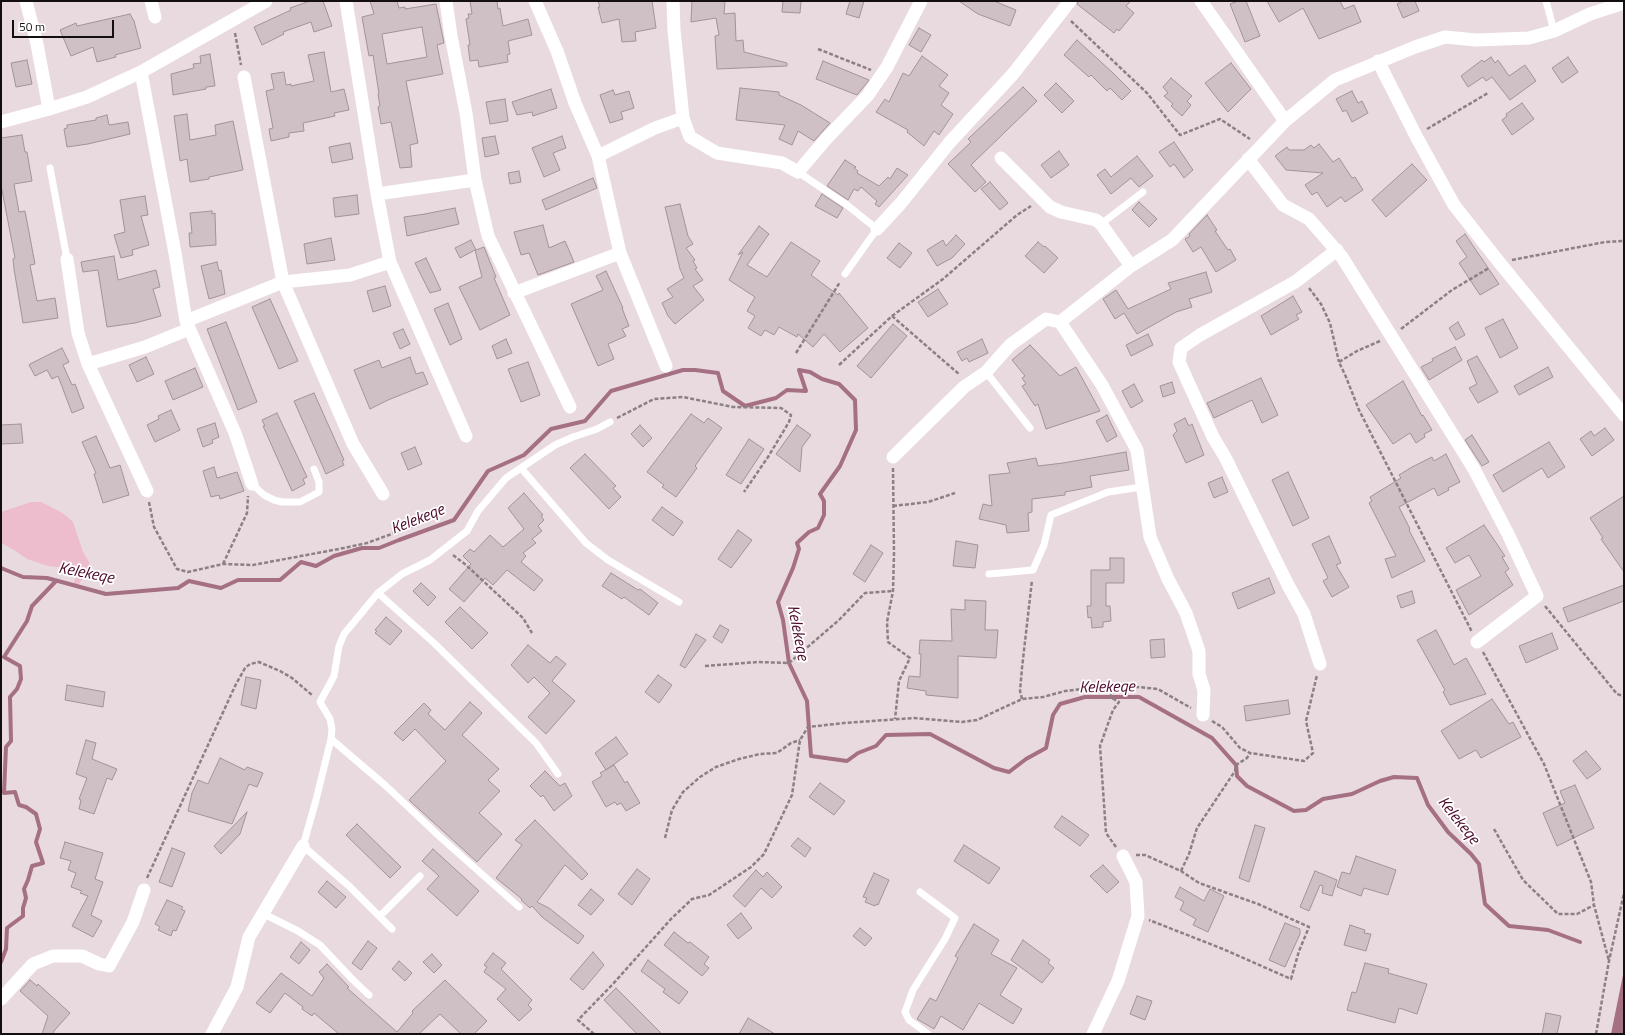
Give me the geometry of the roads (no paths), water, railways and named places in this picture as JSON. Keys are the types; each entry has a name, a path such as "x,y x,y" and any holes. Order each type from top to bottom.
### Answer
{"street":[{"path":"26,1 37,44 49,109"},
{"path":"151,1 155,17"},
{"path":"1,122 87,97 141,72 266,1"},
{"path":"346,1 377,194 390,262 466,436"},
{"path":"446,1 451,36 466,113 475,180 488,236 514,293 570,407"},
{"path":"535,1 557,51 575,103 598,156 620,253 666,366"},
{"path":"673,1 674,30 683,118 690,137 717,153 782,163 798,172 826,139 868,95 882,74 921,1"},
{"path":"877,229 901,203 955,137 1013,74 1070,1"},
{"path":"1201,1 1285,121"},
{"path":"1060,322 1131,266 1172,240 1285,121 1335,80 1378,61 1445,37 1476,40 1529,38 1554,31 1590,14 1624,3"},
{"path":"1378,61 1416,136 1454,204 1499,262 1624,415"},
{"path":"141,72 187,325 235,433 252,484"},
{"path":"244,77 283,282 353,444 384,494"},
{"path":"598,156 655,128 683,118"},
{"path":"1001,158 1050,207 1061,212 1090,218 1101,224 1131,266"},
{"path":"1248,159 1283,205 1309,219 1337,250 1474,469 1508,534 1537,596 1477,642"},
{"path":"377,194 475,180"},
{"path":"1320,664 1304,614 1288,585 1225,457 1213,437 1179,362 1181,348 1200,335 1301,278 1337,250"},
{"path":"514,293 620,253"},
{"path":"67,260 78,333 88,364 147,492"},
{"path":"88,364 144,347 187,325 283,282 350,275 390,262"},
{"path":"893,457 964,387 986,372 1010,345 1046,319 1060,322 1102,385 1137,450 1150,537 1168,579 1186,613 1199,651 1199,674 1204,690 1203,715"},
{"path":"212,1034 237,987 249,937 303,846"},
{"path":"1093,1034 1118,981 1138,916 1136,882 1123,856"},
{"path":"1,999 34,964 53,956 82,956 99,964 109,966 133,922 144,890"}],"lane":[{"path":"1546,1 1554,31"},
{"path":"50,168 67,260"},
{"path":"798,172 847,205 877,229 845,274"},
{"path":"1101,224 1143,192"},
{"path":"986,372 1030,428"},
{"path":"392,929 349,886 303,846 331,739 332,729 330,719 320,702 334,676 339,646 344,634 378,593 402,574 430,560 467,531 478,511 506,478 555,445 597,429 610,422"},
{"path":"521,468 586,543 608,560 679,602"},
{"path":"252,484 264,495 274,500 282,502 300,502 319,492 319,482 314,469"},
{"path":"989,574 1033,570 1044,545 1051,515 1108,492 1142,486"},
{"path":"378,593 434,643 536,743 558,774"},
{"path":"331,739 386,786 440,837 519,907"},
{"path":"380,916 420,876"},
{"path":"920,892 955,918 913,990 905,1012 909,1020 928,1034"},
{"path":"262,913 298,931 320,945 369,995"}],"waterway":[{"name":"Kelekeqe","path":"1,568 23,577 47,578 106,594 178,588 189,581 221,588 238,580 280,580 301,562 316,566 334,556 362,548 379,548 454,520 488,471 524,455 551,429 585,421 611,391 683,370 695,370 718,373 723,391 745,406 776,398 787,390 806,391 799,370 810,372 822,379 839,384 855,400 856,430 840,466 820,494 824,501 824,515 818,528 809,532 797,543 799,549 793,568 778,602 783,620 789,663 807,701 811,756 847,761 858,753 876,746 886,735 930,734 994,768 1009,772 1026,759 1046,748 1053,715 1060,704 1085,697 1139,697 1212,738 1236,765 1237,776 1247,786 1294,811 1306,810 1323,799 1352,794 1380,781 1394,777 1417,778 1428,805 1448,832 1471,854 1479,864 1485,904 1509,926 1548,930 1580,942"},
{"path":"1,962 6,949 7,928 23,916 23,908 26,898 24,889 32,866 43,863 36,842 40,829 36,814 26,807 19,805 15,792 4,793 6,747 11,741 10,697 17,689 21,679 20,666 4,657 27,621 32,606 56,581"}]}
